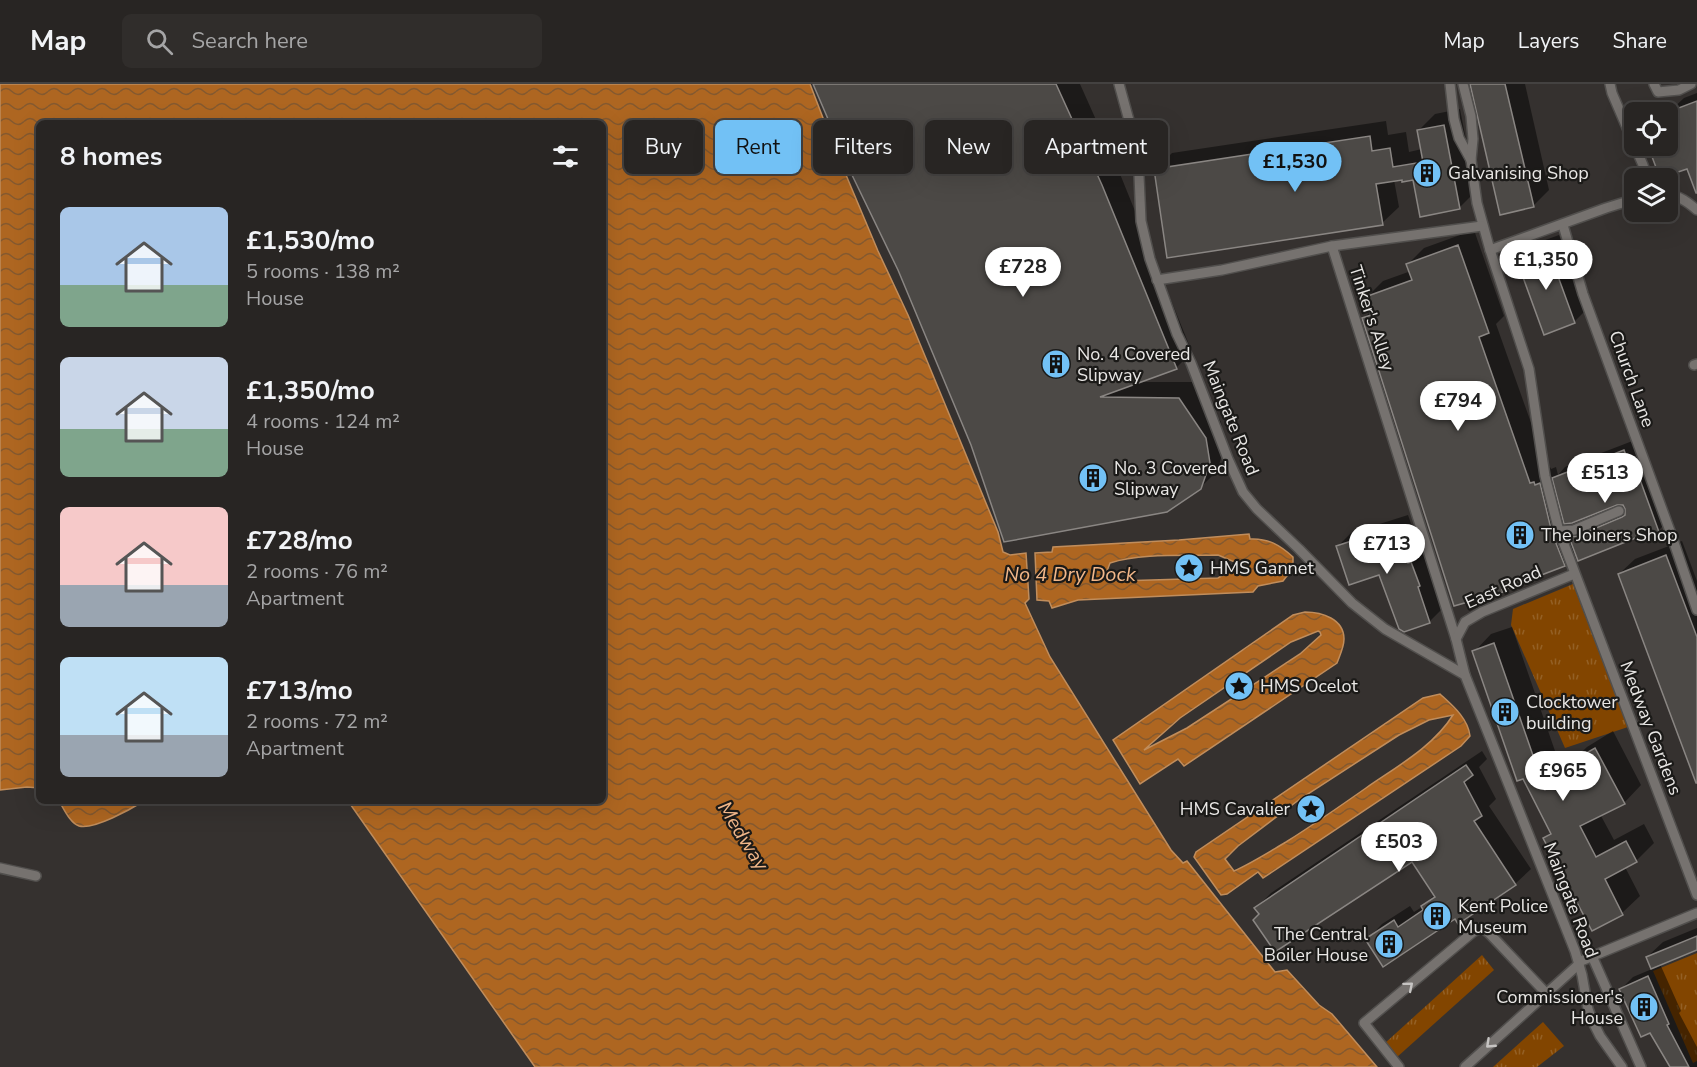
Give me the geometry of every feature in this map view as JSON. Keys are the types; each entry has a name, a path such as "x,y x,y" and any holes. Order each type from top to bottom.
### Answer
{"lane":[{"name":"Maingate Road","path":"1119,84 1137,149 1142,228 1157,280 1228,459 1248,499 1352,603 1385,629 1465,675 1579,964 1588,1009 1593,1022 1622,1067"},
{"path":"1450,84 1459,138 1470,160"},
{"path":"1463,84 1471,116 1473,139 1470,160"},
{"path":"1610,84 1644,168"},
{"path":"1653,84 1658,92 1679,90 1691,84"},
{"name":"Medway Gardens","path":"1470,160 1482,226 1529,369 1545,476 1559,531 1697,895"},
{"path":"1678,198 1697,210"},
{"path":"1490,250 1624,202"},
{"name":"Church Lane","path":"1563,225 1583,294 1697,610"},
{"path":"1157,280 1222,270 1332,246 1482,226"},
{"name":"Tinker's Alley","path":"1332,246 1456,639"},
{"path":"1559,531 1574,530 1619,511"},
{"name":"East Road","path":"1456,639 1465,622 1482,612 1574,574"},
{"path":"1456,639 1465,675"},
{"path":"0,868 36,876"},
{"path":"1466,1067 1581,961 1697,913"},
{"path":"1399,1067 1364,1023 1473,932 1481,928 1488,932 1546,993"},
{"path":"1592,956 1641,1067"}],"green space":[{"path":"1573,584 1628,727 1565,748 1511,625 1513,609"},
{"path":"1697,953 1697,1061 1693,1063 1653,971"},
{"path":"1482,955 1494,970 1396,1058 1384,1044"},
{"path":"1543,1022 1564,1046 1537,1067 1493,1067"}],"water":[{"name":"Medway","path":"0,84 810,84 824,120 813,120 813,174 846,174 908,315 998,532 1003,552 1010,555 1026,553 1029,599 1025,603 1050,657 1171,850 1183,863 1187,861 1275,972 1287,970 1319,1005 1332,1014 1377,1067 535,1067 350,804 606,804 606,120 36,120 36,788 0,790"},
{"name":"No 4 Dry Dock","path":"1249,534 1250,539 1268,541 1283,549 1293,557 1293,568 1283,581 1258,586 1253,592 1078,600 1052,608 1049,601 1037,600 1035,553 1052,552 1053,547","holes":["1218,555 1242,565 1218,578 1118,581 1110,579 1107,571 1110,563 1163,556"]},
{"path":"1312,612 1325,615 1340,626 1344,639 1337,663 1184,766 1178,759 1140,784 1113,740 1293,615","holes":["1320,632 1321,635 1300,654 1187,728 1144,750 1180,718 1291,642"]},
{"path":"1440,694 1459,712 1469,729 1470,736 1461,746 1263,878 1258,872 1227,894 1221,895 1194,857 1196,852 1423,698","holes":["1453,715 1445,726 1413,756 1286,842 1234,871 1225,859 1238,846 1300,799 1399,735 1429,720"]},
{"path":"61,804 139,804 94,825 79,826 67,815"}],"building":[{"path":"813,84 1056,84 1072,120 1024,120 1024,174 1097,174 1177,369 1100,397 1179,398 1206,438 1210,463 1201,489 1167,512 1004,542 971,445 898,270 852,174 913,174 913,120 828,120"},
{"path":"1470,84 1505,84 1534,207 1500,215"},
{"path":"1697,101 1697,193 1687,169 1678,172 1678,168 1656,168 1652,156 1678,156 1678,108"},
{"path":"1444,125 1460,209 1420,217 1413,180 1376,184 1383,225 1167,258 1155,174 1168,174 1168,167 1370,136 1372,151 1390,148 1393,167 1423,162 1417,130"},
{"path":"1458,245 1489,333 1479,337 1530,483 1534,482 1535,485 1540,483 1552,533 1565,566 1502,590 1503,592 1454,606 1362,318 1371,315 1365,297 1412,280 1406,264"},
{"path":"1547,246 1575,323 1544,335 1516,258"},
{"path":"1624,450 1634,476 1638,474 1659,532 1639,539 1638,537 1578,561 1569,537 1577,536 1622,517 1625,515 1625,509 1623,505 1617,505 1564,524 1552,478"},
{"path":"1395,527 1408,563 1411,562 1420,586 1418,587 1430,623 1404,632 1399,629 1379,575 1349,585 1336,546"},
{"path":"1666,555 1697,637 1697,783 1618,574"},
{"path":"1494,643 1545,790 1573,775 1567,764 1595,748 1625,804 1580,826 1596,857 1626,841 1637,862 1605,879 1623,915 1592,931 1543,838 1551,834 1523,779 1517,781 1472,651"},
{"path":"1466,765 1473,775 1464,782 1482,816 1474,821 1516,885 1458,924 1455,919 1383,967 1365,939 1394,920 1398,927 1423,910 1421,906 1435,897 1412,862 1275,952 1253,920 1259,914 1254,908"},
{"path":"1697,936 1697,950 1651,969 1646,957"},
{"name":"Commissioner's House","path":"1648,976 1669,1024 1667,1025 1689,1067 1670,1067 1650,1033 1641,1037 1619,989"}],"place":[{"name":"Galvanising Shop","path":"1427,173"},
{"name":"No. 4 Covered Slipway","path":"1056,364"},
{"name":"No. 3 Covered Slipway","path":"1093,478"},
{"name":"The Joiners Shop","path":"1520,535"},
{"name":"HMS Gannet","path":"1189,568"},
{"name":"HMS Ocelot","path":"1239,686"},
{"name":"Clocktower building","path":"1505,712"},
{"name":"HMS Cavalier","path":"1311,809"},
{"name":"Kent Police Museum","path":"1437,916"},
{"name":"The Central Boiler House","path":"1389,944"},
{"name":"Commissioner's House","path":"1644,1007"}]}
